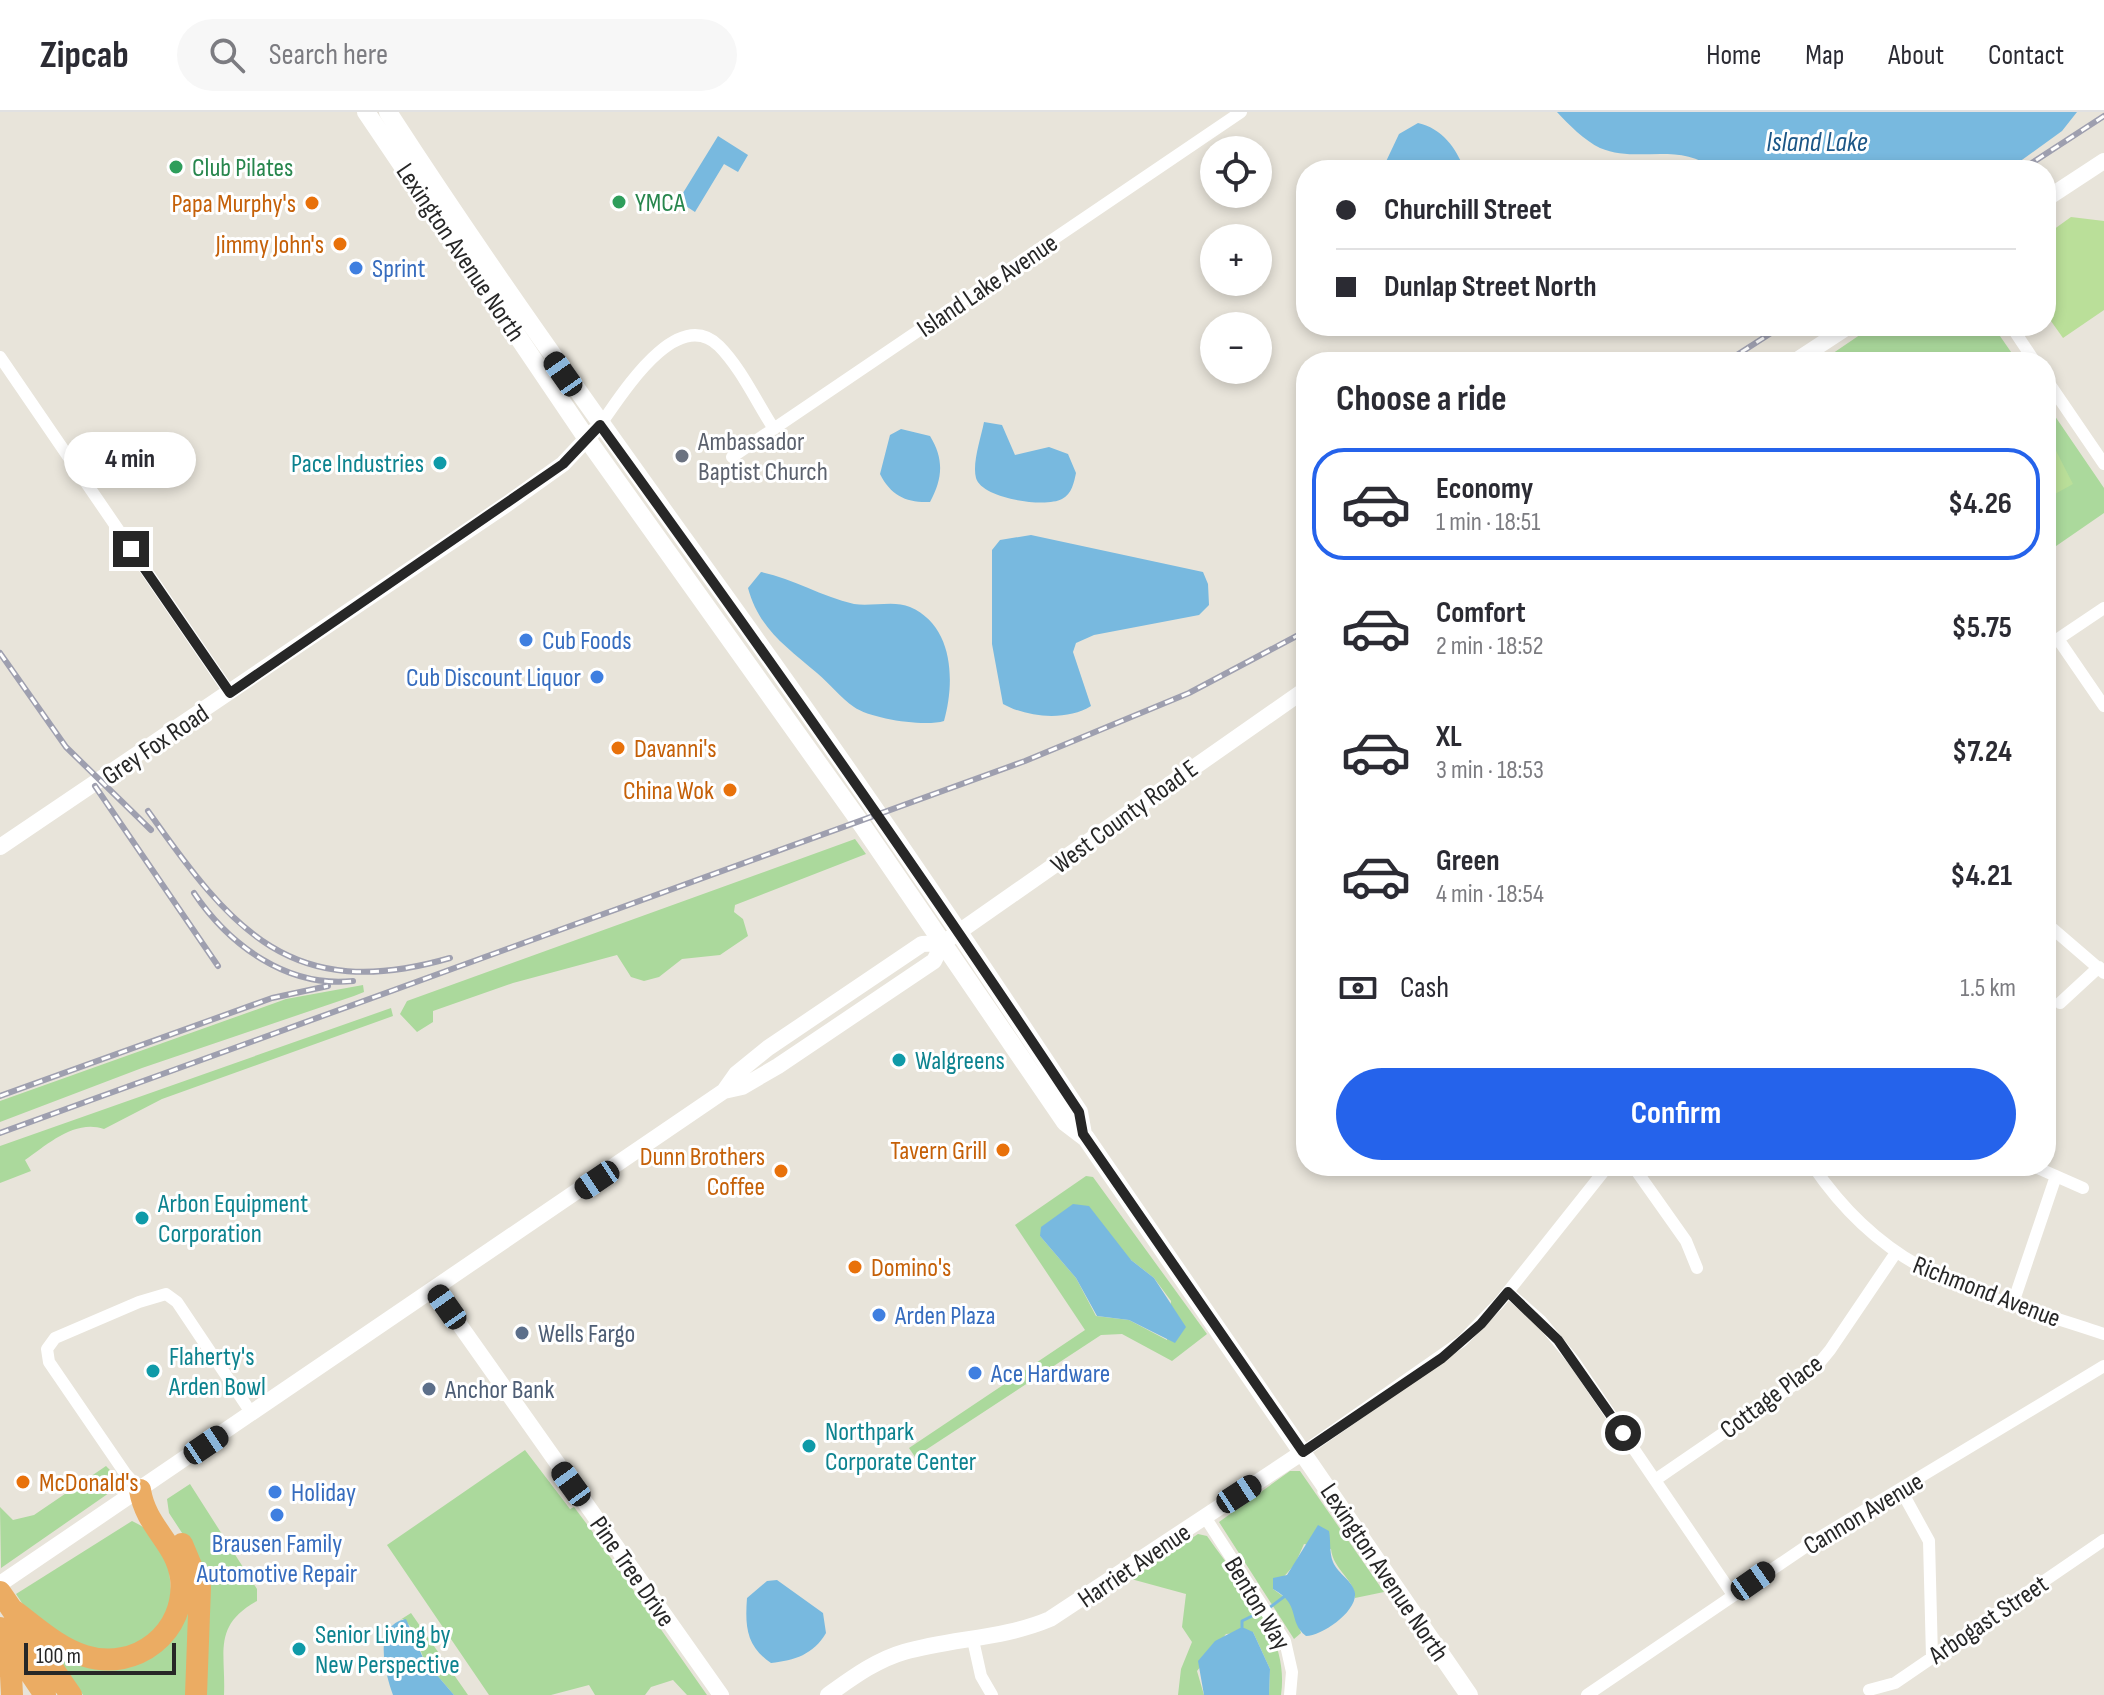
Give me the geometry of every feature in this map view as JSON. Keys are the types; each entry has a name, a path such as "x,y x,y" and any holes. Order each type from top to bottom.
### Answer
{"highway":[{"path":"4,1610 71,1651 97,1659 125,1658 155,1644 177,1613 180,1575 171,1550 144,1512 140,1490"},
{"path":"140,1490 156,1504 195,1570 200,1606 196,1695"},
{"path":"4,1610 45,1695"},
{"path":"4,1610 71,1695"},
{"path":"0,1640 11,1675 12,1695"}],"main road":[{"name":"Lexington Avenue North","path":"366,112 594,432 1065,1122 1083,1134 1469,1695"},
{"name":"Lexington Avenue North","path":"388,112 594,432 764,650 959,933 1079,1112 1083,1134"}],"street":[{"name":"Island Lake Avenue","path":"732,457 1241,112"},
{"path":"2056,192 2104,161"},
{"name":"Grey Fox Road","path":"0,847 230,693 575,454 643,364 676,342 693,336 709,339 723,350 774,429"},
{"path":"1809,352 1834,336"},
{"path":"0,357 230,693"},
{"path":"2056,394 2104,464"},
{"path":"2104,608 2058,639 2104,706"},
{"name":"West County Road E","path":"0,1584 724,1091 742,1087 778,1066 934,961 943,943 1296,696"},
{"path":"2056,932 2101,970 2060,1003"},
{"name":"Harriet Avenue","path":"828,1695 857,1674 901,1653 1030,1628 1061,1614 1303,1452 1442,1358 1481,1324 1600,1176"},
{"path":"1640,1176 1686,1241 1697,1268"},
{"name":"Richmond Avenue","path":"1820,1176 1842,1207 1895,1254 1936,1276 2104,1334"},
{"path":"2013,1303 2056,1176 2083,1188"},
{"name":"Cottage Place","path":"1655,1480 1811,1373 1895,1254"},
{"name":"Pine Tree Drive","path":"435,1290 721,1695"},
{"path":"1508,1292 1558,1340 1733,1595"},
{"path":"140,1490 49,1362 47,1349 55,1338 139,1302 166,1294 177,1302 252,1414"},
{"name":"Cannon Avenue","path":"1587,1695 1733,1595 2104,1366"},
{"path":"1901,1490 1929,1541 1932,1657"},
{"name":"Benton Way","path":"1205,1517 1285,1641 1292,1672 1290,1695"},
{"name":"Arbogast Street","path":"1869,1690 1895,1683 2104,1540"},
{"path":"973,1640 981,1676 992,1695"}],"green space":[{"path":"2071,217 2104,221 2104,310 2063,338 2056,328 2056,228"},
{"path":"1858,336 2000,336 2011,352 1835,352"},
{"path":"2056,418 2104,488 2104,513 2056,546"},
{"path":"2056,451 2073,484 2056,493"},
{"path":"855,839 866,854 735,905 734,912 743,919 748,936 720,955 682,959 659,977 644,981 631,977 617,955 513,983 433,1011 433,1022 417,1032 400,1014 407,1001"},
{"path":"363,985 364,992 354,996 142,1068 0,1122 0,1101 286,999"},
{"path":"391,1008 393,1016 162,1099 104,1129 83,1127 72,1130 25,1160 31,1171 0,1183 0,1146"},
{"path":"1086,1176 1093,1177 1207,1334 1172,1361 1122,1334 1101,1335 915,1457 909,1448 1085,1330 1015,1225","holes":["1040,1236 1131,1260 1154,1278 1171,1301 1167,1340 1129,1320 1096,1316 1076,1278"]},
{"path":"525,1450 570,1509 574,1507 589,1527 707,1695 687,1695 673,1680 651,1687 645,1695 595,1695 589,1685 551,1695 489,1695 387,1545"},
{"path":"106,1466 115,1475 107,1488 109,1493 1,1568 0,1507 13,1520 34,1515"},
{"path":"1290,1471 1300,1471 1384,1592 1355,1598 1352,1585 1336,1563 1331,1549 1304,1544 1295,1564 1273,1589 1291,1602 1301,1633 1294,1639 1219,1522"},
{"path":"190,1484 257,1589 257,1601 233,1620 227,1631 223,1653 224,1695 200,1695 186,1539 169,1513 167,1499"},
{"path":"132,1521 155,1538 162,1548 169,1572 172,1613 141,1648 81,1651 24,1606 16,1594"},
{"path":"1198,1534 1207,1536 1260,1610 1278,1651 1282,1672 1281,1695 1269,1695 1270,1669 1253,1632 1226,1634 1197,1671 1204,1695 1178,1695 1181,1669 1192,1642 1182,1627 1186,1594 1131,1579"},
{"path":"188,1572 191,1695 83,1695 49,1645 147,1656"},
{"path":"411,1613 468,1695 454,1695 424,1660 413,1629 403,1619 400,1620"}],"water":[{"name":"Island Lake","path":"1557,112 2077,112 2062,131 2022,160 1698,160 1673,155 1614,152 1600,148 1571,127"},
{"path":"1418,123 1427,126 1447,140 1460,160 1387,160 1399,134"},
{"path":"718,136 748,155 738,172 724,164 695,212 678,201"},
{"path":"984,422 1002,425 1015,455 1049,447 1068,454 1076,473 1068,494 1054,502 1029,502 1002,496 981,485 976,478 975,465"},
{"path":"901,429 930,436 935,444 940,469 930,502 900,497 880,474 890,435"},
{"path":"1031,535 1203,572 1208,584 1209,605 1199,615 1094,635 1076,643 1073,652 1091,706 1059,716 1036,715 1013,709 1003,704 992,644 992,550 1000,540"},
{"path":"761,572 854,604 904,605 925,616 935,627 948,656 950,689 944,721 924,723 885,718 849,703 785,645 759,615 748,588"},
{"path":"1073,1204 1089,1206 1131,1260 1154,1278 1186,1327 1175,1343 1129,1320 1097,1316 1076,1278 1040,1236 1041,1227"},
{"path":"1318,1525 1329,1531 1333,1562 1355,1593 1345,1615 1321,1632 1306,1636 1297,1625 1288,1601 1273,1589 1273,1578 1287,1575"},
{"path":"777,1580 823,1613 826,1633 815,1647 803,1655 771,1663 756,1650 749,1635 747,1598 767,1581"},
{"path":"406,1619 424,1660 454,1695 393,1695 385,1663 385,1640 388,1630 395,1623"},
{"path":"1242,1627 1253,1632 1270,1669 1269,1695 1204,1695 1198,1661 1215,1641"}],"waterway":[{"path":"1269,1608 1285,1596"},
{"path":"1242,1627 1242,1621 1262,1611"}],"railway":[{"path":"2036,160 2104,116"},
{"path":"1742,352 1766,336"},
{"path":"0,1133 1025,761 1189,693 1296,636"},
{"path":"0,653 66,747 151,830"},
{"path":"95,786 218,966"},
{"path":"148,811 208,891 239,922 271,946 307,963 348,971 395,970 450,958"},
{"path":"194,893 224,930 262,959 305,978 353,981"},
{"path":"0,1096 272,998 328,986"}],"place":[{"name":"Club Pilates","path":"176,167"},
{"name":"YMCA","path":"619,202"},
{"name":"Papa Murphy's","path":"312,203"},
{"name":"Jimmy John's","path":"340,244"},
{"name":"Sprint","path":"356,268"},
{"name":"Ambassador Baptist Church","path":"682,456"},
{"name":"Pace Industries","path":"440,463"},
{"name":"Cub Foods","path":"526,640"},
{"name":"Cub Discount Liquor","path":"597,677"},
{"name":"Davanni's","path":"618,748"},
{"name":"China Wok","path":"730,790"},
{"name":"Walgreens","path":"899,1060"},
{"name":"Tavern Grill","path":"1003,1150"},
{"name":"Dunn Brothers Coffee","path":"781,1171"},
{"name":"Arbon Equipment Corporation","path":"142,1218"},
{"name":"Domino's","path":"855,1267"},
{"name":"Arden Plaza","path":"879,1315"},
{"name":"Wells Fargo","path":"522,1333"},
{"name":"Flaherty's Arden Bowl","path":"153,1371"},
{"name":"Ace Hardware","path":"975,1373"},
{"name":"Anchor Bank","path":"429,1389"},
{"name":"Northpark Corporate Center","path":"809,1446"},
{"name":"McDonald's","path":"23,1482"},
{"name":"Holiday","path":"275,1492"},
{"name":"Brausen Family Automotive Repair","path":"277,1515"},
{"name":"Senior Living by New Perspective","path":"299,1649"}],"route":[{"path":"131,549 230,693 563,464 600,425 771,661 999,990 1079,1112 1083,1134 1303,1452 1442,1358 1481,1324 1508,1292 1558,1340 1623,1433"}]}
